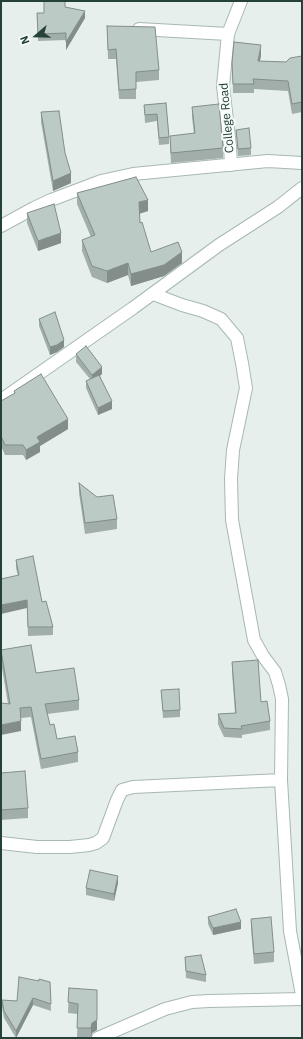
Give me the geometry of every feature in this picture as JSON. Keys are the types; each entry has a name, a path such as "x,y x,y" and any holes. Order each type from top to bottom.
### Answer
{"street":[{"name":"College Road","path":"231,165 223,86 228,34 240,1"},
{"path":"129,28 228,34"},
{"path":"1,226 51,200 101,181 133,174 268,161 302,163"},
{"path":"1,400 153,294 219,245 278,207 302,188"},
{"path":"153,294 221,319 236,338 242,362 246,388 233,450 232,520 254,640 263,656 275,672 282,699 281,780 290,931 302,995"},
{"path":"1,843 37,847 64,847 96,843 103,838 122,790 133,787 281,780"},
{"path":"98,1038 166,1009 192,1002 302,999"}],"building":[{"path":"44,1 65,1 65,7 85,11 66,42 66,33 38,34 37,13 44,13"},
{"path":"107,26 155,27 159,70 136,72 136,89 119,90 116,49 108,50"},
{"path":"234,42 261,45 258,61 286,62 290,58 302,56 302,102 292,104 288,81 253,79 254,84 233,84 232,63"},
{"path":"166,103 169,137 159,138 157,114 145,115 144,105"},
{"path":"219,104 223,148 171,153 170,136 195,133 192,107"},
{"path":"59,111 65,153 71,173 53,181 41,112"},
{"path":"249,128 251,148 238,149 236,130"},
{"path":"136,177 148,200 139,202 140,223 142,222 151,252 178,242 182,252 164,265 131,274 128,263 107,271 92,266 82,240 95,235 77,193"},
{"path":"54,204 61,233 38,241 27,213"},
{"path":"55,312 64,340 57,345 50,347 39,319"},
{"path":"86,346 102,367 92,375 76,354"},
{"path":"41,374 68,419 37,437 40,442 26,450 23,445 5,445 1,436 1,401 15,393 14,391"},
{"path":"99,375 112,401 98,408 86,381"},
{"path":"79,483 97,497 113,495 117,519 85,523"},
{"path":"33,556 42,602 46,601 53,627 28,627 27,600 1,605 1,579 19,575 16,560"},
{"path":"31,645 36,673 74,668 79,700 45,704 50,725 54,724 57,739 75,736 78,752 41,759 31,707 20,708 21,721 1,725 1,703 10,704 1,650"},
{"path":"258,660 261,702 267,701 270,721 241,726 242,729 224,728 218,714 236,713 232,662"},
{"path":"179,689 180,710 163,711 161,690"},
{"path":"25,771 28,808 1,810 1,773"},
{"path":"90,870 118,876 114,894 86,888"},
{"path":"236,909 241,922 213,928 208,917"},
{"path":"271,917 274,952 254,954 251,919"},
{"path":"201,955 206,975 186,971 185,957"},
{"path":"19,977 39,981 39,979 50,982 51,1004 33,998 16,1031 4,1011 2,1000 17,1001"},
{"path":"69,988 97,990 97,1020 92,1023 91,1028 77,1028 78,1004 68,1002"}]}
